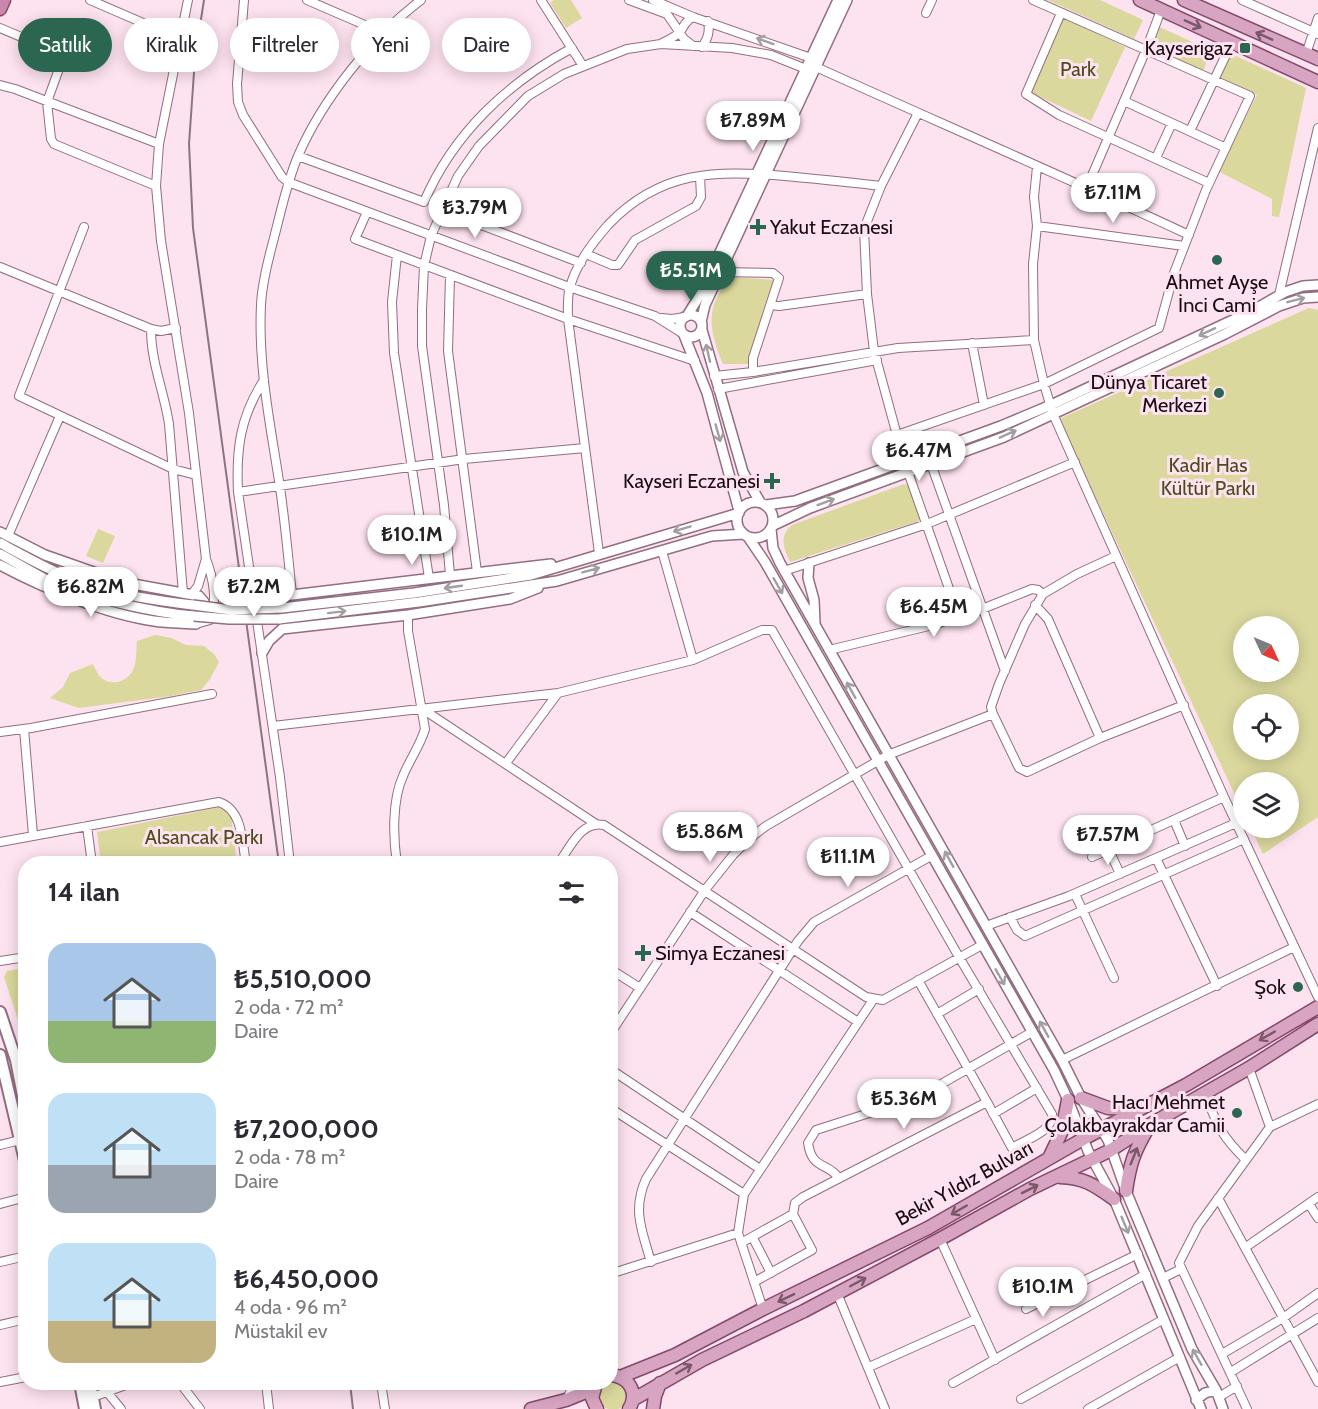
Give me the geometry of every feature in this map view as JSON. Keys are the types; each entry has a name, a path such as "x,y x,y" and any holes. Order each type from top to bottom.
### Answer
{"highway":[{"path":"0,9 4,0"}],"main road":[{"path":"1140,0 1318,82"},
{"path":"1184,0 1318,59"},
{"name":"Bekir Yıldız Bulvarı","path":"618,1375 675,1355 928,1228 1083,1138 1185,1085 1318,1007"},
{"path":"0,1012 18,1059"},
{"name":"Bekir Yıldız Bulvarı","path":"634,1405 660,1383 702,1360 940,1239 1030,1188 1111,1150 1318,1024"},
{"path":"0,1055 3,1085 18,1134"},
{"path":"1049,1158 1075,1099 1108,1108 1139,1109"},
{"path":"1126,1191 1129,1167 1136,1149 1151,1124"},
{"path":"1056,1177 1077,1178 1090,1182 1114,1199"},
{"path":"618,1378 631,1385 634,1405"},
{"path":"653,1409 660,1383"},
{"path":"82,1390 86,1409"},
{"path":"92,1390 95,1409"},
{"path":"531,1409 566,1400 586,1390"},
{"path":"593,1390 592,1398 597,1409"}],"street":[{"path":"90,0 132,18"},
{"path":"184,18 188,0"},
{"path":"244,0 237,84 238,102 243,115 282,177 288,182 569,287 655,316 669,319 696,316 702,326 714,376 743,472 763,504 773,514 773,548 1062,1060 1075,1099 1083,1138 1092,1160 1114,1199 1138,1254 1201,1409"},
{"path":"307,0 351,19"},
{"path":"402,18 421,0"},
{"path":"540,0 583,66"},
{"path":"629,0 667,14 684,39 698,46"},
{"path":"653,0 811,65 1037,167 1087,187 1189,235"},
{"path":"655,316 683,334 694,337 702,326 705,305 838,0"},
{"path":"811,65 847,0"},
{"path":"926,13 932,0"},
{"path":"897,435 1044,384 1159,328 1184,246 1209,183 1250,96 1033,0"},
{"path":"1242,0 1316,33"},
{"path":"1087,187 1161,10"},
{"path":"1061,13 1026,94 1059,114 1209,183"},
{"path":"661,44 673,37 686,21 693,17"},
{"path":"1306,54 1316,33 1318,18"},
{"path":"698,46 708,38 710,29 708,21"},
{"path":"0,28 64,55 47,102 51,139 54,144 156,186"},
{"path":"1190,132 1232,42"},
{"path":"450,575 444,505 422,346 424,266 431,236 458,176 480,146 528,96 564,74 627,49 661,44 732,48 811,65"},
{"path":"298,156 424,202 435,177 450,154 491,105 526,76 572,48"},
{"path":"292,594 280,485 264,380 262,291 268,258 288,182 298,156 314,124 351,71"},
{"path":"0,554 46,579 92,596 195,620 210,620 214,612 212,573 206,560 176,328 161,241 156,186 159,144 173,72"},
{"path":"0,85 159,144"},
{"path":"1124,101 1226,148"},
{"path":"904,461 874,351 867,294 864,229 881,186 918,113"},
{"path":"1155,158 1172,123"},
{"path":"1279,295 1318,128"},
{"path":"1037,167 1034,197 1037,226 1033,264 1034,340 1044,384 1052,409 1116,556 1233,816"},
{"path":"599,553 567,319 569,287 586,254 611,222 640,198 665,184 700,176 740,172 881,186"},
{"path":"762,174 700,295 680,323 707,393 739,512 737,522 765,562 1054,1070 1108,1140 1126,1191 1192,1349 1219,1402"},
{"path":"586,254 612,265 618,265 635,240 696,206 701,197 700,176"},
{"path":"442,210 581,263"},
{"path":"367,212 355,239 567,319 695,361"},
{"path":"1037,226 1184,246"},
{"path":"84,227 19,396 172,469 196,475"},
{"path":"397,255 392,302 394,353 429,578"},
{"path":"0,267 151,329 161,331 176,328"},
{"path":"720,272 773,273 777,274 780,280 753,358 753,372"},
{"path":"450,276 448,344 477,572"},
{"path":"0,565 36,585 115,612 152,621 229,619 280,624 408,615 510,599 557,581 712,536 760,538 772,527 810,508 1004,437 1052,409 1252,311 1279,295 1303,286 1318,285"},
{"path":"771,305 779,306 867,294"},
{"path":"3,537 31,559 87,584 193,606 231,609 282,608 500,581 531,575 739,512 749,503 795,501 1052,409 1225,334 1279,306 1303,298 1318,297"},
{"path":"151,329 151,348 156,374 167,411 188,594"},
{"path":"714,376 753,372 874,351 1034,340"},
{"path":"972,343 984,405"},
{"path":"718,389 877,360"},
{"path":"264,380 245,417 236,459 238,492 273,726 289,856"},
{"path":"3,537 60,416"},
{"path":"238,492 464,459 585,448"},
{"path":"784,571 927,524 1075,462"},
{"path":"931,464 1005,670"},
{"path":"908,472 958,617"},
{"path":"3,537 45,555 122,582 199,596 204,602 204,614 202,619 195,620"},
{"path":"662,551 693,660"},
{"path":"1116,556 1077,574 1043,594 1035,604 993,701 991,707 993,714 1019,768 1027,772 1101,738 1184,705"},
{"path":"188,594 198,586 206,560"},
{"path":"250,580 275,597 572,562"},
{"path":"809,563 808,578 814,600 815,625"},
{"path":"275,597 267,614 272,623 280,624 557,581"},
{"path":"829,650 933,625 1032,589 1043,594"},
{"path":"1035,604 1048,619 1101,738"},
{"path":"396,856 394,836 398,795 403,776 420,744 425,729 408,631 408,615"},
{"path":"262,653 280,624"},
{"path":"273,726 558,693 693,660 762,630 772,630 959,957 1052,1114 1052,1122 1048,1127 1012,1148 918,980"},
{"path":"506,763 558,693"},
{"path":"0,732 212,694"},
{"path":"421,708 596,824 604,825 873,1000 883,1000 982,945"},
{"path":"618,1022 705,891 733,855 758,832 888,755 993,714"},
{"path":"24,729 33,835"},
{"path":"1092,857 1224,797"},
{"path":"0,842 219,802 228,806 236,816 244,856"},
{"path":"1174,820 1185,846"},
{"path":"564,856 583,829 596,824"},
{"path":"986,926 1075,894 1233,824"},
{"path":"87,826 91,856"},
{"path":"1010,917 1017,930 1025,936 1244,839 1318,997"},
{"path":"1109,849 1120,874"},
{"path":"651,1262 639,1221 639,1199 646,1179 779,971 814,922 931,856"},
{"path":"1156,858 1217,986"},
{"path":"1075,894 1114,978"},
{"path":"690,912 858,1022"},
{"path":"1062,1060 1294,947"},
{"path":"0,961 18,958"},
{"path":"618,974 640,988"},
{"path":"937,1014 979,990"},
{"path":"763,1309 738,1233 744,1194 873,1000"},
{"path":"838,1178 835,1173 822,1168 814,1161 808,1143 816,1130 936,1087 1032,1032"},
{"path":"1249,1068 1270,1127"},
{"path":"618,1074 760,1169"},
{"path":"993,1114 1037,1088"},
{"path":"1205,1094 1220,1131 1245,1159"},
{"path":"754,1282 812,1250 793,1214 798,1200 987,1102"},
{"path":"1247,1409 1179,1263 1193,1235 1270,1127 1318,1104"},
{"path":"618,1113 744,1194"},
{"path":"0,1145 18,1140"},
{"path":"1246,1247 1318,1197"},
{"path":"1218,1198 1318,1382"},
{"path":"0,1204 18,1199"},
{"path":"1309,1204 1318,1218"},
{"path":"741,1244 793,1214"},
{"path":"618,1272 738,1233"},
{"path":"753,1239 771,1272"},
{"path":"940,1239 994,1360"},
{"path":"1026,1309 1138,1254"},
{"path":"0,1262 18,1258"},
{"path":"1163,1278 1181,1269"},
{"path":"953,1383 1146,1274"},
{"path":"837,1293 885,1409"},
{"path":"1222,1354 1283,1318 1318,1293"},
{"path":"1231,1372 1318,1318"},
{"path":"869,1367 976,1319"},
{"path":"1021,1399 1164,1319"},
{"path":"0,1325 18,1321"},
{"path":"1088,1409 1180,1357"},
{"path":"0,1382 18,1379"},
{"path":"1219,1402 1237,1386"},
{"path":"93,1397 112,1390"},
{"path":"185,1390 200,1409"},
{"path":"267,1390 269,1409"},
{"path":"382,1390 385,1409"},
{"path":"566,1400 571,1390"},
{"path":"107,1392 121,1409"},
{"path":"1196,1400 1205,1393 1219,1402"}],"green space":[{"path":"554,0 571,0 582,18 566,28 550,3"},
{"path":"1048,0 1100,0 1143,20 1134,39"},
{"name":"Park","path":"1064,18 1125,47 1091,121 1030,92"},
{"path":"1153,24 1212,51 1203,71 1145,44"},
{"path":"1225,51 1306,88 1279,217 1272,216 1272,199 1218,171 1257,95 1216,75"},
{"path":"734,277 776,280 750,364 723,364 714,340 713,307 724,287"},
{"name":"Kadir Has Kültür Parkı","path":"1309,308 1318,310 1318,817 1299,830 1299,772 1233,772 1233,791 1059,419"},
{"path":"904,484 909,485 922,520 790,562 783,543 785,534 792,525"},
{"path":"98,529 115,536 103,563 86,556"},
{"path":"155,635 171,638 186,645 204,646 214,654 219,662 201,690 79,708 50,698 63,687 70,673 93,664 104,680 118,682 127,678 136,660 137,641"},
{"name":"Alsancak Parkı","path":"220,807 231,816 236,856 100,856 97,832"},
{"name":"Kadir Has Kültür Parkı","path":"1256,838 1287,838 1263,854"},
{"path":"18,969 18,1020 4,977 7,971"},
{"path":"618,1383 626,1391 626,1401 618,1409 608,1409 600,1401 601,1390 618,1390"}],"railway":[{"path":"204,0 195,58 189,144 193,228 278,856"},
{"path":"351,1390 353,1409"}],"place":[{"name":"Kayserigaz","path":"1245,48"},
{"name":"Yakut Eczanesi","path":"758,227"},
{"name":"Ahmet Ayşe İnci Cami","path":"1217,260"},
{"name":"Dünya Ticaret Merkezi","path":"1219,393"},
{"name":"Kayseri Eczanesi","path":"772,481"},
{"name":"Simya Eczanesi","path":"643,953"},
{"name":"Şok","path":"1298,987"},
{"name":"Hacı Mehmet Çolakbayrakdar Camii","path":"1237,1113"}]}
